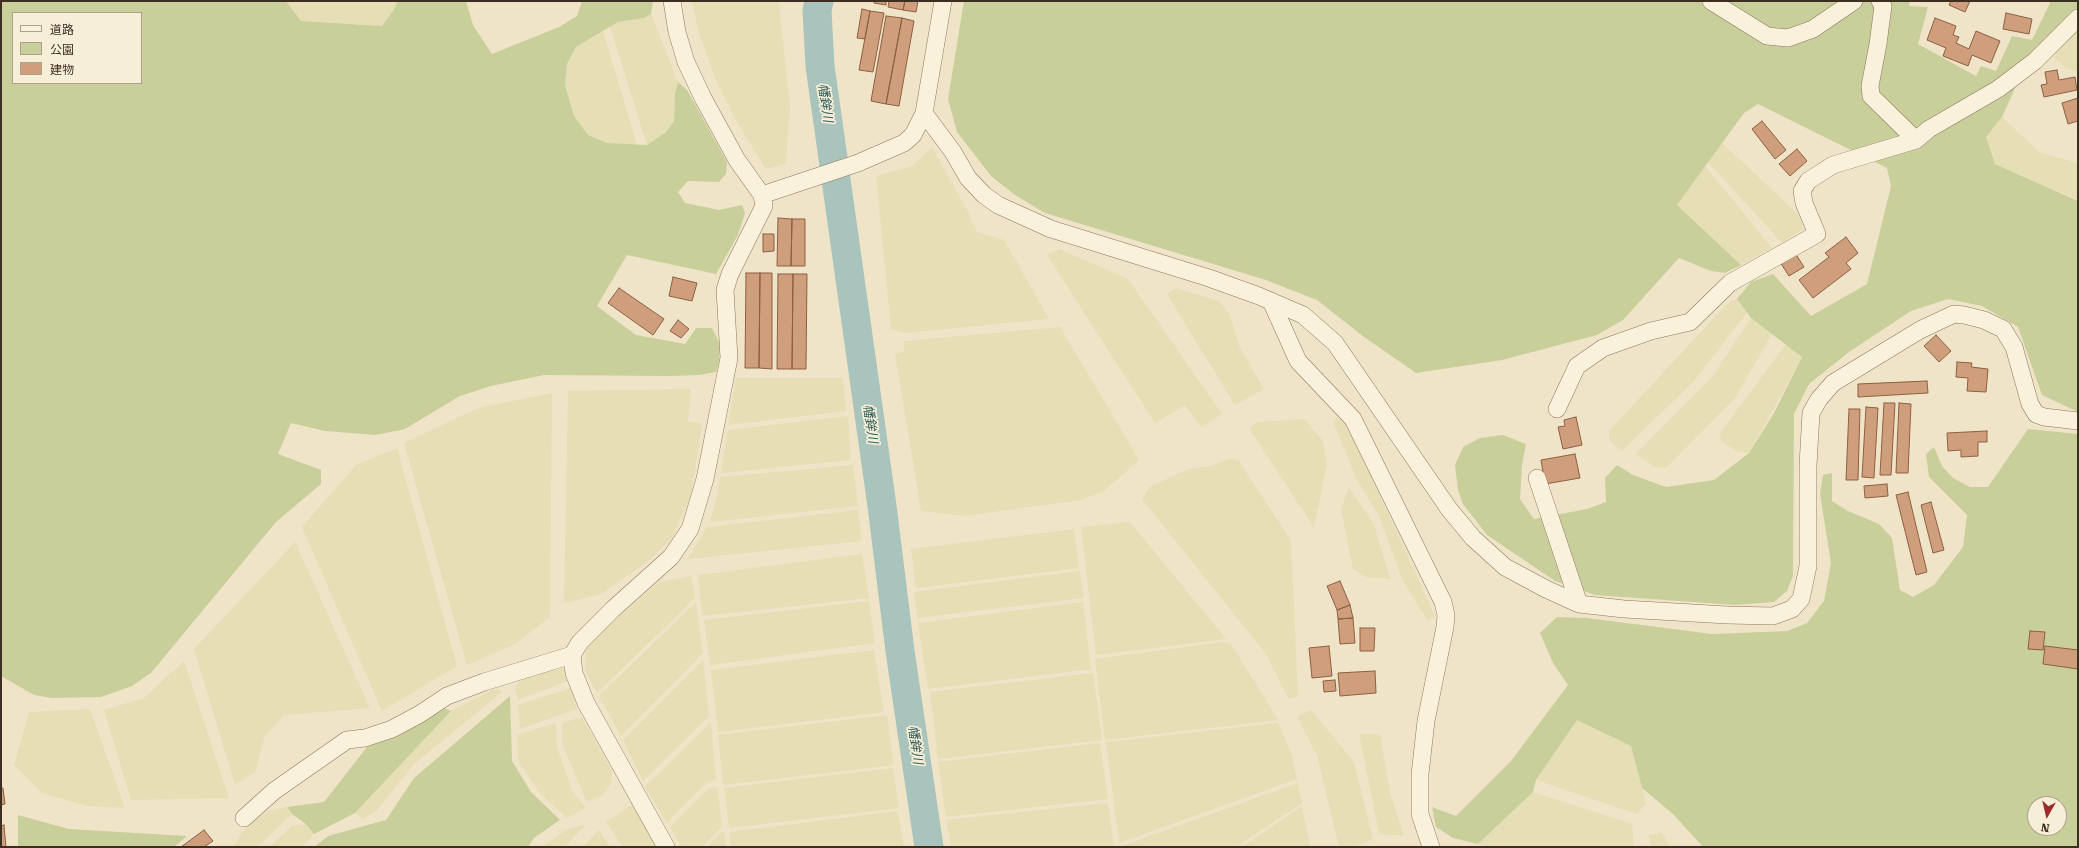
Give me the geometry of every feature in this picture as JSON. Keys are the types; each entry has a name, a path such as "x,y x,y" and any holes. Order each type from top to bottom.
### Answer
{"street":[{"path":"666,847 586,703 574,673 572,655 580,642 602,620 671,557 690,529 705,479 729,358 725,290 730,274 764,206 762,195 737,160 703,98 686,62 677,32 672,1"},
{"path":"762,195 858,162 904,143 913,135 924,114 944,1"},
{"path":"1711,1 1767,36 1788,38 1813,30 1854,1"},
{"path":"1880,1 1883,6 1870,86 1871,96 1916,140"},
{"path":"1557,409 1577,366 1603,348 1651,331 1690,322 1730,284 1816,234 1804,203 1802,191 1808,181 1833,165 1916,140 1929,129 1998,89 2035,61 2078,18"},
{"path":"924,114 953,152 968,178 984,195 998,205 1051,229 1209,278 1271,301 1303,315 1335,343 1449,509 1474,538 1505,567 1546,590 1579,604 1624,609 1727,615 1773,616 1792,609 1801,600 1808,566 1809,445 1812,413 1819,399 1833,383 1920,330 1954,314 1984,320 2003,329 2014,347 2027,397 2036,414 2044,417 2078,421"},
{"path":"1271,301 1298,361 1353,419 1443,602 1446,614 1426,721 1420,774 1420,814 1431,847"},
{"path":"1537,478 1579,604"},
{"path":"244,818 274,791 347,740 365,738 392,729 420,714 447,696 484,682 572,655"}],"shaded area":[{"path":"286,1 398,1 382,26 301,21"},
{"path":"692,1 772,1 779,3 790,106 786,164 766,169 735,119 714,76 698,30"},
{"path":"651,14 678,82 675,93 674,121 666,132 647,145 610,27 618,22 644,18"},
{"path":"2078,27 2078,72 2066,68 2055,58 2056,49"},
{"path":"603,31 637,145 607,143 588,135 574,116 565,85 567,64 576,47"},
{"path":"2002,117 2039,152 2078,163 2078,200 1995,164 1986,137"},
{"path":"1722,143 1800,216 1803,229 1782,243 1708,162"},
{"path":"932,147 967,210 977,232 1004,240 1049,319 905,333 891,329 876,176 912,166"},
{"path":"1705,166 1772,248 1741,265 1677,205"},
{"path":"1059,249 1128,279 1222,414 1201,427 1185,405 1155,423 1047,255"},
{"path":"1176,288 1219,301 1230,315 1240,348 1264,389 1235,405 1167,294"},
{"path":"1737,299 1747,312 1694,381 1622,451 1609,440 1609,431 1728,303"},
{"path":"1751,318 1772,334 1735,398 1666,468 1655,467 1636,454 1713,376"},
{"path":"1060,327 1139,460 1104,491 1081,500 964,516 921,511 895,354 904,351 904,341"},
{"path":"1786,344 1802,357 1749,453 1736,451 1721,441 1720,433"},
{"path":"736,378 843,378 846,411 728,425"},
{"path":"691,389 688,421 702,424 691,495 672,538 649,561 601,594 564,603 568,391"},
{"path":"552,393 550,617 515,644 467,665 404,443 478,408"},
{"path":"848,416 851,460 721,473 728,430"},
{"path":"1337,417 1347,424 1435,616 1428,621 1402,579 1379,516 1357,480 1333,421"},
{"path":"1304,419 1323,441 1327,465 1314,527 1249,428 1258,422"},
{"path":"397,448 457,666 382,711 302,527 356,465"},
{"path":"1232,458 1239,461 1291,541 1298,696 1289,699 1266,654 1142,499 1150,487 1188,469 1210,466"},
{"path":"853,465 858,506 710,522 720,477"},
{"path":"1349,488 1374,524 1390,579 1366,577 1353,569 1341,509"},
{"path":"858,510 862,541 688,559 707,527"},
{"path":"1130,522 1226,639 1096,655 1081,527"},
{"path":"1074,529 1079,568 916,588 911,549"},
{"path":"295,542 370,708 284,715 265,736 255,772 235,785 194,649"},
{"path":"862,554 869,598 702,616 698,575"},
{"path":"1080,571 1084,598 917,618 914,592"},
{"path":"691,576 695,598 597,693 585,671 586,652 591,641 659,582"},
{"path":"869,601 875,643 710,665 704,620"},
{"path":"696,602 703,653 621,736 599,696"},
{"path":"1083,602 1091,669 928,689 918,623"},
{"path":"1224,642 1231,644 1278,720 1105,740 1095,659"},
{"path":"874,650 884,712 718,732 711,670"},
{"path":"703,660 709,716 643,781 623,740"},
{"path":"184,661 229,798 131,800 104,710 144,698"},
{"path":"553,666 556,670 564,668 567,681 518,700 515,687 522,678"},
{"path":"1093,673 1102,740 938,759 930,692"},
{"path":"496,688 502,692 414,764 377,810 363,819 355,813 451,711"},
{"path":"571,688 577,709 520,729 518,705"},
{"path":"90,709 125,808 87,806 42,793 14,765 29,712"},
{"path":"1311,710 1354,762 1373,839 1354,847 1339,847 1317,755 1297,717"},
{"path":"887,715 894,765 723,785 718,735"},
{"path":"582,717 612,771 611,784 601,796 587,802 562,744 562,723"},
{"path":"1577,719 1631,746 1646,803 1637,814 1536,780"},
{"path":"711,722 716,780 707,782 667,823 645,787"},
{"path":"556,723 557,747 573,793 586,808 567,818 540,793 518,761 517,735"},
{"path":"1278,723 1291,752 1297,779 1119,843 1106,742"},
{"path":"1359,734 1380,734 1390,793 1404,836 1379,834"},
{"path":"1100,743 1108,799 946,817 938,762"},
{"path":"893,768 899,808 729,828 724,788"},
{"path":"1298,783 1302,803 1236,847 1119,847"},
{"path":"717,787 722,826 702,847 682,847 670,827 709,788"},
{"path":"1533,792 1632,824 1634,847 1488,847 1478,844"},
{"path":"1108,803 1114,847 951,847 946,820"},
{"path":"633,804 656,847 623,847 606,822"},
{"path":"1302,806 1309,847 1242,847"},
{"path":"287,807 292,814 257,847 233,847 242,833 255,819 268,811"},
{"path":"898,811 904,847 731,847 729,832"},
{"path":"306,824 314,834 302,847 269,847 292,826"},
{"path":"585,825 565,847 542,847 567,829"},
{"path":"599,830 610,847 583,847"},
{"path":"724,832 726,847 707,847 720,833"},
{"path":"1662,833 1670,847 1651,847 1649,835"}],"green space":[{"path":"1,1 286,1 301,21 382,26 398,1 466,1 473,25 492,54 559,27 577,16 582,1 653,1 651,14 644,18 618,22 576,47 567,64 565,85 574,116 588,135 607,143 647,145 666,132 674,121 675,93 678,82 687,90 727,162 726,174 719,182 688,181 678,192 685,203 719,210 742,205 745,213 738,235 716,274 627,255 597,306 636,335 685,344 696,328 712,328 720,344 719,361 716,372 699,375 671,376 544,375 491,386 460,396 405,429 376,435 325,431 291,423 278,454 321,470 321,484 276,522 151,673 132,686 101,697 52,698 34,695 1,676"},
{"path":"964,1 1910,1 1909,6 1928,7 1918,44 1976,76 1981,66 1996,71 2012,36 2032,40 2051,1 2078,1 2078,11 2028,60 2002,117 1986,137 1995,164 2078,201 2078,412 2042,395 2018,327 1982,306 1948,299 1911,311 1849,352 1809,384 1794,414 1793,576 1787,591 1774,602 1735,605 1595,595 1555,581 1487,535 1463,504 1458,490 1455,465 1463,447 1480,438 1503,435 1526,444 1522,465 1520,499 1534,519 1587,509 1606,502 1605,478 1617,465 1633,475 1666,487 1714,480 1749,453 1774,413 1802,357 1751,318 1737,299 1751,282 1773,274 1811,316 1867,284 1891,186 1887,168 1758,104 1744,113 1677,205 1741,265 1725,273 1711,271 1679,258 1623,320 1597,335 1502,360 1416,373 1364,337 1317,300 1266,280 1045,213 1015,195 991,176 957,132 948,99"},
{"path":"2028,429 2078,434 2078,847 1703,847 1674,815 1642,788 1631,746 1577,720 1536,780 1533,792 1478,844 1453,838 1436,827 1432,807 1456,816 1511,761 1568,685 1553,663 1540,633 1557,617 1587,618 1712,634 1787,631 1807,623 1824,601 1831,563 1820,494 1823,475 1832,473 1832,501 1848,511 1879,524 1892,538 1900,590 1913,597 1934,585 1963,547 1967,515 1929,477 1926,454 1934,447 1942,466 1953,478 1970,487 1988,487"},
{"path":"510,696 512,761 531,792 560,820 534,838 528,847 314,847 328,836 386,820 414,778"},
{"path":"442,707 451,711 355,813 314,834 306,824 292,814 287,807 324,802 367,747 404,731"},
{"path":"18,815 69,829 187,836 174,847 18,847"}],"building":[{"path":"874,1 886,1 886,5 874,3"},
{"path":"889,1 905,1 903,10 888,7"},
{"path":"905,1 918,1 916,12 903,10"},
{"path":"1951,1 1970,1 1965,12 1949,5"},
{"path":"862,9 870,11 865,39 857,38"},
{"path":"870,11 884,13 873,72 859,70"},
{"path":"2006,13 2032,19 2029,34 2003,29"},
{"path":"886,16 902,18 886,104 871,101"},
{"path":"902,18 914,21 899,106 886,104"},
{"path":"1935,18 1956,26 1953,35 1959,37 1956,43 1969,49 1976,31 2000,41 1991,63 1972,55 1968,66 1943,56 1946,48 1927,40"},
{"path":"2057,70 2059,80 2075,77 2077,90 2044,97 2041,85 2047,84 2045,72"},
{"path":"2078,98 2078,121 2068,124 2062,103"},
{"path":"1762,121 1786,150 1775,159 1752,129"},
{"path":"1797,149 1807,161 1790,176 1779,164"},
{"path":"778,218 792,219 791,266 777,266"},
{"path":"792,219 805,219 805,266 791,266"},
{"path":"763,234 774,234 774,251 763,252"},
{"path":"1846,237 1858,253 1846,263 1851,269 1813,298 1799,280 1829,257 1825,253"},
{"path":"1795,253 1804,267 1789,276 1780,262"},
{"path":"746,273 760,273 759,368 745,368"},
{"path":"760,273 772,273 772,369 759,368"},
{"path":"778,274 793,274 792,369 777,369"},
{"path":"793,274 807,274 806,369 792,369"},
{"path":"673,277 697,283 692,301 669,296"},
{"path":"619,288 664,319 653,335 608,303"},
{"path":"678,320 689,329 681,338 670,331"},
{"path":"1936,335 1951,351 1939,362 1924,346"},
{"path":"1957,362 1972,363 1971,367 1988,369 1986,392 1967,391 1968,378 1956,377"},
{"path":"1927,381 1928,393 1858,397 1858,384"},
{"path":"1884,403 1895,403 1891,475 1880,475"},
{"path":"1899,403 1911,404 1908,473 1896,473"},
{"path":"1866,407 1878,408 1874,478 1862,477"},
{"path":"1849,409 1860,409 1858,480 1846,480"},
{"path":"1576,417 1582,445 1563,449 1558,427 1565,426 1564,420"},
{"path":"1987,431 1987,442 1978,442 1978,456 1961,457 1961,450 1948,451 1947,433"},
{"path":"1575,454 1580,478 1545,484 1541,460"},
{"path":"1887,484 1888,496 1865,498 1864,486"},
{"path":"1908,492 1927,572 1916,575 1896,495"},
{"path":"1931,502 1944,550 1933,553 1921,505"},
{"path":"1340,581 1350,605 1337,610 1327,586"},
{"path":"1350,605 1353,618 1338,619 1337,610"},
{"path":"1353,618 1355,643 1340,644 1338,619"},
{"path":"1360,628 1375,628 1374,651 1360,651"},
{"path":"2030,631 2045,632 2043,650 2028,649"},
{"path":"1329,646 1332,676 1312,678 1309,648"},
{"path":"2045,646 2078,650 2078,669 2043,664"},
{"path":"1375,671 1376,693 1340,696 1338,673"},
{"path":"1335,680 1336,691 1324,692 1323,681"},
{"path":"1,788 3,788 5,804 1,805"},
{"path":"4,825 6,847 1,847 1,826"},
{"path":"204,830 213,841 204,847 181,847"}],"waterway":[{"name":"幡鉾川","path":"819,1 817,11 820,66 882,506 900,651 929,847"}]}
